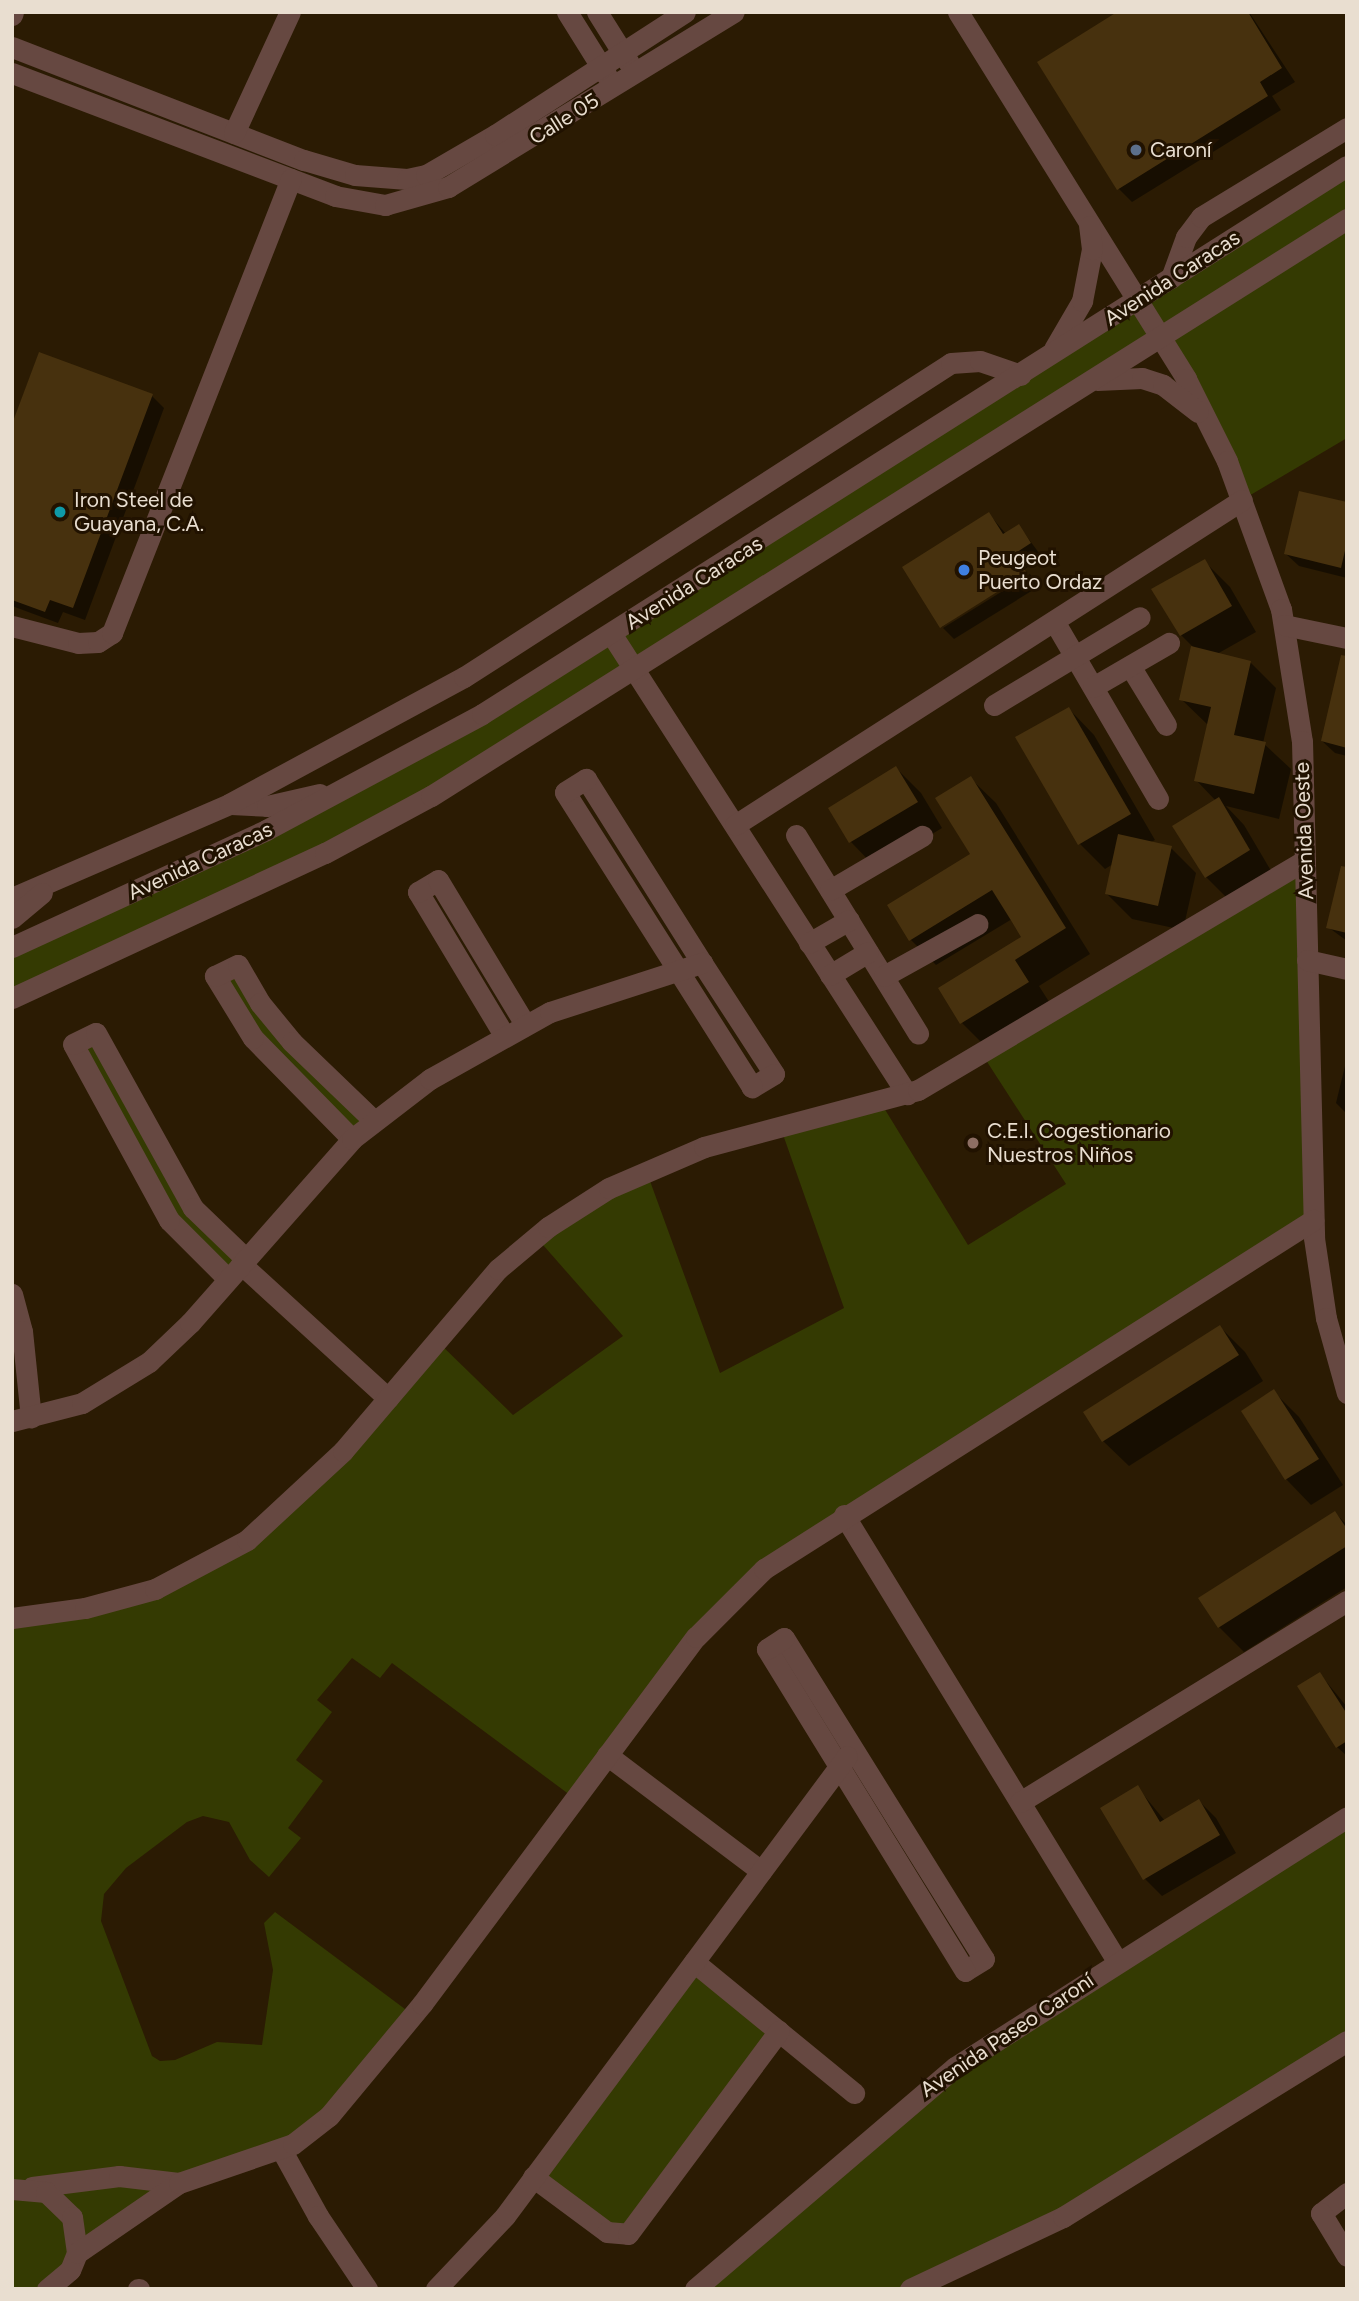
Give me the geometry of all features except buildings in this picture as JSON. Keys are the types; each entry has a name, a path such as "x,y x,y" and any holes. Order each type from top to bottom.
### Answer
{"street":[{"path":"233,133 290,12"},
{"path":"567,12 614,87"},
{"path":"597,12 636,73"},
{"name":"Calle 05","path":"12,47 323,166 382,178 426,175 685,12"},
{"name":"Calle 05","path":"291,179 335,196 385,205 447,187 734,12"},
{"name":"Avenida Oeste","path":"958,12 1161,336 1208,421 1242,500 1284,625 1299,712 1313,1220 1326,1318 1347,1394"},
{"path":"12,73 291,179 112,633 98,642 78,643 12,626"},
{"path":"129,118 138,95"},
{"path":"1171,278 1186,237 1201,217 1347,128"},
{"name":"Avenida Caracas","path":"12,947 353,786 612,635 1347,166"},
{"name":"Avenida Caracas","path":"12,998 377,825 635,670 1347,219"},
{"path":"1048,359 1082,301 1092,248 1089,220"},
{"path":"12,898 229,804 464,677 951,363 962,359 981,361 1021,374"},
{"path":"1092,380 1122,376 1163,385 1208,421"},
{"path":"735,825 1242,500"},
{"path":"994,705 1140,617"},
{"path":"1054,621 1158,799"},
{"path":"1284,625 1347,638"},
{"path":"612,635 907,1094"},
{"path":"1093,687 1169,643"},
{"path":"1130,666 1166,725"},
{"path":"586,779 774,1074 752,1087 679,970 565,792 586,779"},
{"path":"229,804 267,806 353,786"},
{"path":"796,835 918,1033"},
{"path":"830,890 922,836"},
{"path":"12,1618 120,1600 217,1559 292,1503 388,1398 498,1269 548,1227 609,1188 704,1147 907,1094 1037,1022 1305,860"},
{"path":"504,1035 418,892 438,880 525,1024"},
{"path":"12,918 54,882"},
{"path":"809,943 849,920"},
{"path":"884,976 978,924"},
{"path":"830,975 868,952"},
{"path":"1307,960 1347,968"},
{"path":"12,1294 22,1331 22,1420 82,1403 149,1363 238,1268 352,1139 430,1079 504,1035 582,999 702,963"},
{"path":"352,1139 261,1047 215,976 238,965 260,1003 292,1042 373,1121"},
{"path":"238,1268 193,1208 96,1033 73,1044 169,1220 238,1268 388,1398"},
{"path":"47,2289 179,2183 282,2149 308,2134 359,2083 719,1610 764,1569 844,1515 1313,1220"},
{"path":"844,1515 1117,1961"},
{"path":"1020,1802 1347,1601"},
{"path":"846,1758 784,1638 767,1649 846,1758 984,1959 965,1971 846,1758"},
{"path":"607,1755 761,1871"},
{"path":"436,2289 481,2244 533,2178 846,1758"},
{"name":"Avenida Paseo Caroní","path":"695,2289 926,2089 1117,1961 1347,1817"},
{"path":"694,1962 854,2093"},
{"path":"533,2178 607,2232 628,2234 779,2031"},
{"path":"910,2289 1054,2222 1347,2041"},
{"path":"282,2149 318,2216 367,2289"},
{"path":"17,2188 119,2176 179,2183"},
{"path":"17,2188 46,2192 67,2210 78,2235 69,2271"},
{"path":"1347,2193 1322,2209 1322,2217 1347,2256"}],"green space":[{"path":"1347,166 1347,438 1242,500 1161,337 431,796 12,998 12,947 379,772"},
{"path":"1305,860 1313,1220 764,1569 574,1798 392,1663 380,1678 352,1658 317,1700 332,1712 296,1760 323,1781 288,1828 301,1838 269,1877 250,1860 229,1822 203,1816 187,1822 126,1868 104,1894 101,1921 152,2056 160,2061 175,2060 217,2042 262,2045 273,1970 264,1923 275,1912 413,2015 308,2134 179,2183 105,2231 61,2289 12,2289 12,1618 84,1608 247,1540 435,1339 513,1415 623,1336 536,1237 646,1170 720,1373 844,1308 780,1126 881,1103 968,1245 1066,1184 982,1054"},
{"path":"238,965 374,1121 352,1139 270,1057 215,976"},
{"path":"96,1033 183,1192 246,1259 228,1279 201,1256 73,1044"},
{"path":"1347,1817 1347,2041 1183,2145 910,2289 695,2289 926,2089"},
{"path":"694,1962 779,2031 628,2234 533,2178"}],"place":[{"name":"Caroní","path":"1136,150"},
{"name":"Iron Steel de Guayana, C.A.","path":"60,512"},
{"name":"Peugeot Puerto Ordaz","path":"964,570"},
{"name":"C.E.I. Cogestionario Nuestros Niños","path":"973,1143"}]}
